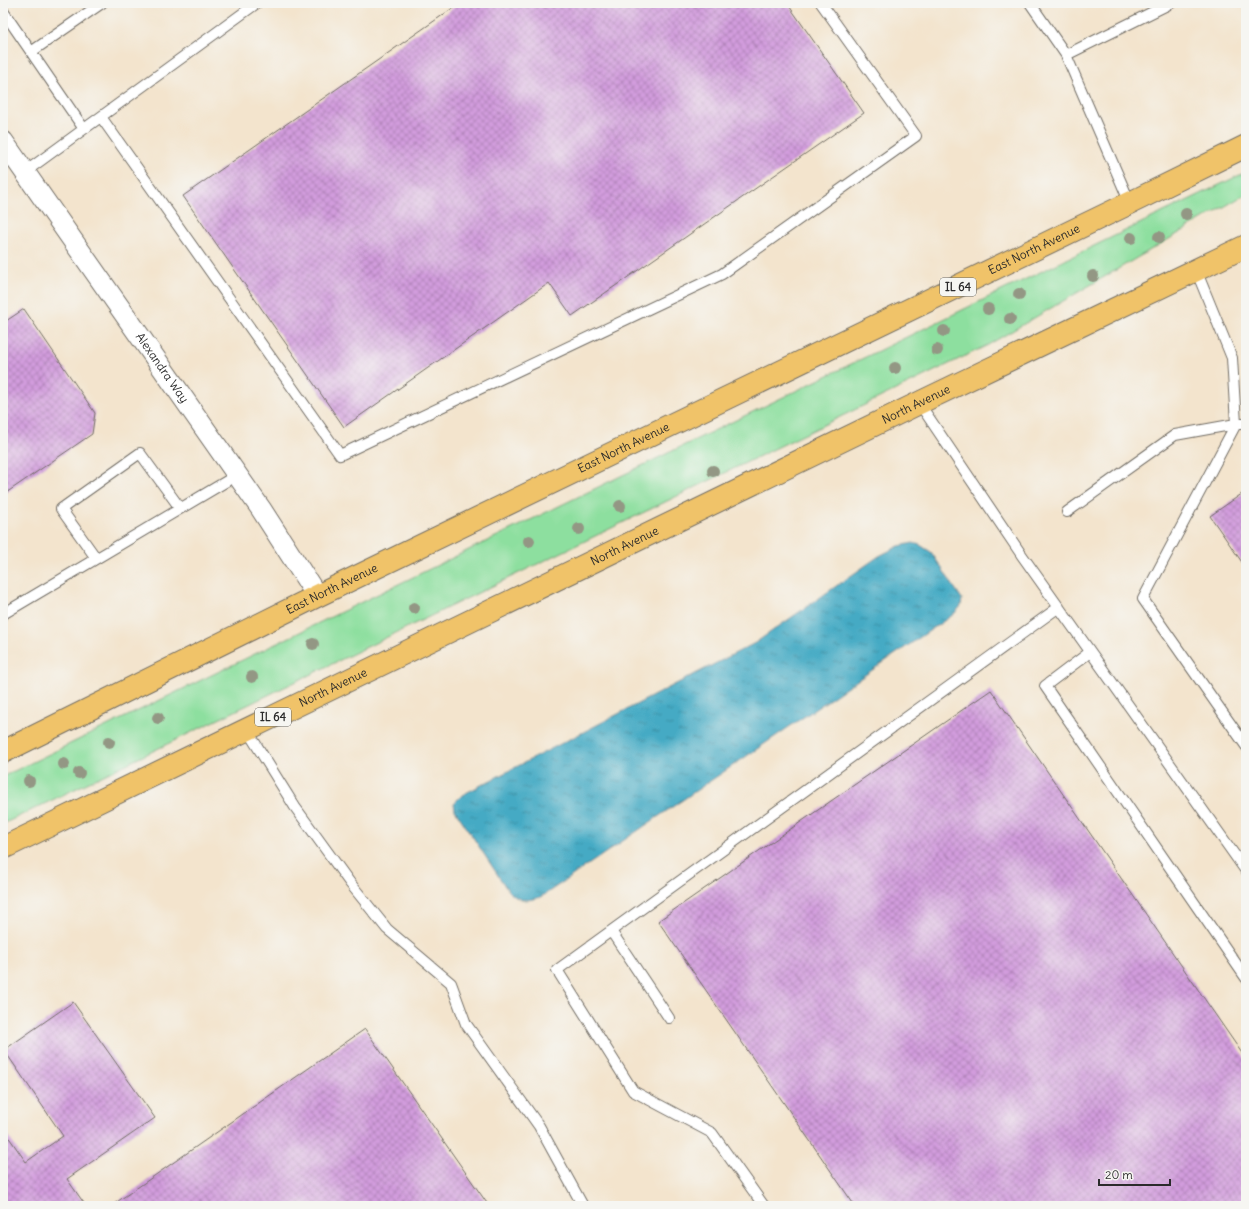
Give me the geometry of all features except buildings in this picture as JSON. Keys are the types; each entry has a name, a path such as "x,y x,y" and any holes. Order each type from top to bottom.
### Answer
{"main road":[{"name":"East North Avenue","path":"3,752 317,596 1246,146"},
{"name":"North Avenue","path":"3,848 919,403 1246,246"}],"street":[{"name":"Alexandra Way","path":"3,141 237,475 317,596"}],"lane":[{"path":"31,52 102,3"},
{"path":"25,172 257,3"},
{"path":"101,117 340,455 722,274 916,136 822,3"},
{"path":"1030,3 1066,55 1130,203"},
{"path":"1066,55 1171,3"},
{"path":"3,12 84,129"},
{"path":"1196,270 1232,358 1241,424 1143,599 1246,746"},
{"path":"919,403 1021,554 1246,871"},
{"path":"1067,512 1175,435 1241,424"},
{"path":"96,558 61,509 140,453 180,508"},
{"path":"3,614 237,475"},
{"path":"764,1206 712,1133 633,1091 557,970 610,930 1059,608"},
{"path":"1090,652 1045,686 1246,978"},
{"path":"246,730 295,807 350,883 387,929 451,983 466,1024 539,1126 583,1206"},
{"path":"610,930 669,1018"}],"green space":[{"path":"1246,172 1246,194 988,345 3,824 3,777 6,775"}],"water":[{"path":"913,543 920,545 931,552 962,599 961,606 954,614 541,897 524,900 517,898 509,892 455,810 454,803 462,795 755,643 879,556 899,546"}]}
